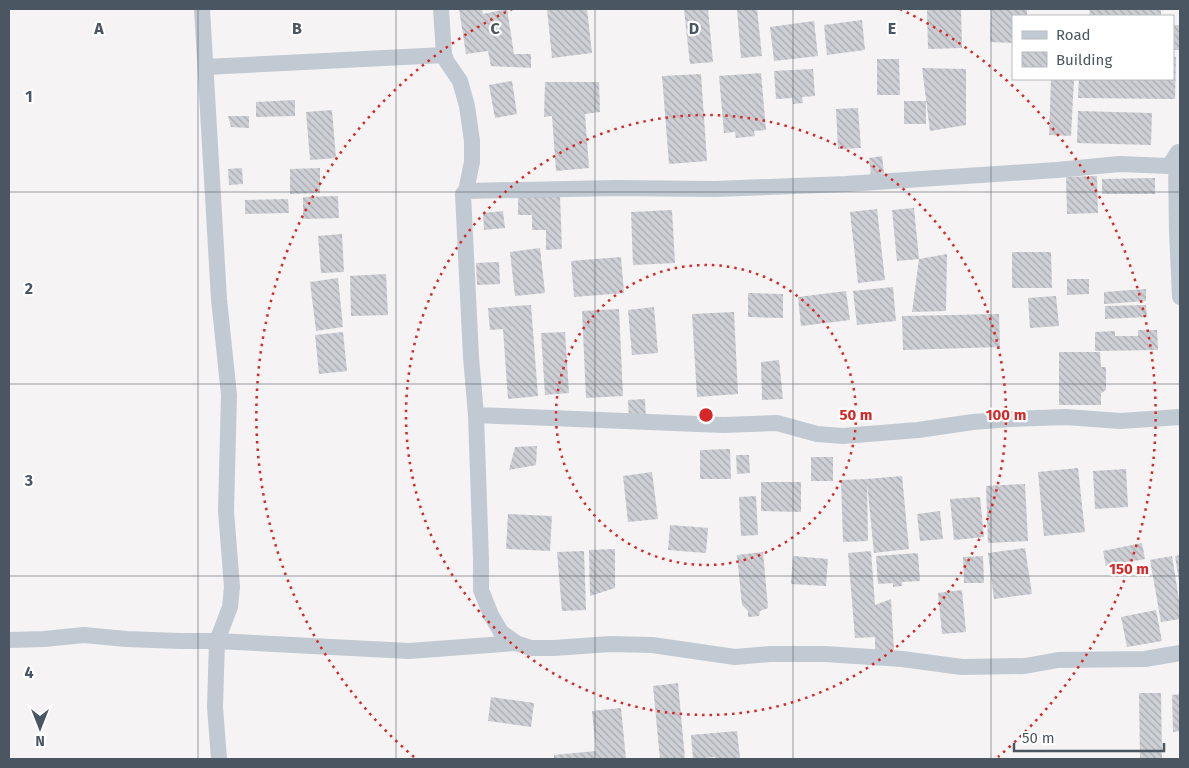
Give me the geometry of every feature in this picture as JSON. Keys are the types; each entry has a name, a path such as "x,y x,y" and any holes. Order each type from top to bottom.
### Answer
{"street":[{"path":"202,9 218,290 229,395 226,511 232,587 230,606 217,641 215,707 219,759"},
{"path":"441,9 444,55 460,82 467,106 472,141 472,162 466,191 463,194 471,357 476,415 481,590 501,632 516,643 532,648 610,644 652,645 735,657 770,654 824,654 902,659 962,666 1025,666 1058,660 1145,659 1180,654"},
{"path":"206,67 444,55"},
{"path":"466,191 615,188 715,189 846,184 1119,164 1169,166 1179,149"},
{"path":"1179,149 1176,162 1180,297"},
{"path":"476,415 723,425 777,423 817,434 843,436 918,430 1011,419 1066,417 1120,421 1180,417"},
{"path":"9,640 84,635 144,640 217,641 409,651 516,643"}],"building":[{"path":"459,9 482,9 483,14 507,9 514,54 531,54 531,68 491,66 488,51 466,54"},
{"path":"547,9 587,9 592,53 552,58"},
{"path":"684,9 708,9 713,62 690,64"},
{"path":"737,9 757,9 762,56 741,58"},
{"path":"927,9 961,9 962,48 928,49"},
{"path":"991,9 1027,9 1027,15 1012,15 1012,43 990,42"},
{"path":"1090,9 1161,9 1161,15 1089,15"},
{"path":"862,20 865,50 827,55 824,25"},
{"path":"814,21 818,56 774,61 770,27"},
{"path":"1174,25 1179,25 1179,50 1174,50"},
{"path":"1174,57 1176,57 1175,99 1078,98 1079,80 1174,80"},
{"path":"877,59 899,59 900,95 877,95"},
{"path":"922,68 966,69 966,125 930,131"},
{"path":"813,69 815,96 802,97 803,103 793,104 792,98 776,99 774,71"},
{"path":"761,73 766,130 754,131 755,136 736,138 735,132 724,133 719,76"},
{"path":"701,74 707,161 669,164 662,76"},
{"path":"1051,80 1074,80 1071,136 1049,135"},
{"path":"512,81 517,114 495,118 489,85"},
{"path":"545,82 599,82 600,112 585,114 589,168 556,171 552,116 544,117"},
{"path":"295,100 295,116 256,117 256,102"},
{"path":"904,101 926,101 926,124 904,124"},
{"path":"858,108 861,148 838,149 836,109"},
{"path":"332,110 336,158 310,160 306,112"},
{"path":"1078,111 1152,113 1151,145 1077,143"},
{"path":"228,116 249,116 249,128 231,127"},
{"path":"882,156 884,173 871,175 869,158"},
{"path":"242,168 243,184 229,185 228,169"},
{"path":"320,168 320,193 290,194 290,169"},
{"path":"1097,176 1098,213 1067,214 1066,177"},
{"path":"1155,178 1155,194 1102,194 1102,179"},
{"path":"338,196 339,218 303,219 303,197"},
{"path":"560,196 562,249 546,250 546,230 532,230 532,215 518,215 518,197"},
{"path":"288,199 289,213 245,214 245,200"},
{"path":"914,208 919,259 897,261 892,210"},
{"path":"877,209 885,280 858,283 850,212"},
{"path":"672,210 675,263 633,265 631,212"},
{"path":"503,211 505,228 484,230 483,213"},
{"path":"342,234 344,272 321,273 318,236"},
{"path":"540,248 545,293 515,296 510,252"},
{"path":"1012,252 1051,252 1052,288 1012,288"},
{"path":"947,254 946,311 912,312 919,259"},
{"path":"621,257 624,293 574,297 571,261"},
{"path":"499,262 500,284 477,285 476,263"},
{"path":"386,274 388,315 351,316 350,276"},
{"path":"338,278 343,327 316,331 310,282"},
{"path":"1067,279 1089,279 1089,294 1067,295"},
{"path":"893,287 896,321 857,325 853,291"},
{"path":"1146,289 1146,301 1104,304 1104,292"},
{"path":"846,291 850,320 801,326 798,297"},
{"path":"748,293 783,294 783,318 748,317"},
{"path":"1056,296 1059,326 1030,328 1028,298"},
{"path":"531,305 538,396 508,399 503,329 490,330 488,308"},
{"path":"1146,305 1147,317 1105,319 1105,306"},
{"path":"654,307 658,353 632,355 628,310"},
{"path":"619,309 623,396 586,398 582,311"},
{"path":"734,312 738,394 697,397 692,314"},
{"path":"999,314 1000,347 903,350 902,316"},
{"path":"1138,330 1157,330 1158,350 1095,351 1095,332 1115,331 1115,336 1138,336"},
{"path":"343,332 347,371 319,374 315,335"},
{"path":"565,332 569,393 545,395 541,333"},
{"path":"1059,352 1100,352 1101,367 1106,367 1106,390 1101,393 1101,405 1059,405"},
{"path":"779,360 783,399 762,400 761,362"},
{"path":"645,399 646,419 629,420 628,400"},
{"path":"537,446 536,465 509,470 515,447"},
{"path":"730,449 731,479 700,479 700,450"},
{"path":"736,455 749,455 750,473 737,474"},
{"path":"811,457 833,457 833,481 811,481"},
{"path":"1078,468 1085,532 1044,536 1038,472"},
{"path":"1126,469 1128,507 1095,509 1093,471"},
{"path":"652,472 658,519 628,522 623,476"},
{"path":"902,476 909,549 874,553 867,483 868,541 843,542 841,480"},
{"path":"761,482 801,482 801,512 761,511"},
{"path":"1025,484 1028,541 988,543 986,486"},
{"path":"756,496 758,535 741,536 739,497"},
{"path":"980,497 984,537 954,540 950,499"},
{"path":"940,511 943,539 920,541 917,514"},
{"path":"508,514 552,516 550,551 506,549"},
{"path":"670,525 708,528 706,553 668,550"},
{"path":"1142,543 1145,559 1106,566 1103,551"},
{"path":"1025,548 1032,594 994,599 988,553"},
{"path":"615,549 615,588 590,596 589,550"},
{"path":"584,551 586,610 562,611 557,552"},
{"path":"871,551 875,605 891,599 894,650 875,657 875,637 855,638 848,553"},
{"path":"763,552 768,608 760,611 759,616 748,617 748,611 742,605 737,555"},
{"path":"918,553 920,581 902,582 902,586 893,587 893,583 878,584 876,556"},
{"path":"1180,555 1180,581 1179,581 1175,556"},
{"path":"793,556 828,559 826,586 791,584"},
{"path":"983,556 984,583 964,583 963,557"},
{"path":"1172,556 1180,606 1180,619 1161,622 1150,560"},
{"path":"962,590 966,632 942,634 938,593"},
{"path":"1156,610 1162,641 1127,647 1121,617"},
{"path":"678,683 685,759 660,759 653,686"},
{"path":"1139,693 1161,693 1162,759 1140,759"},
{"path":"1180,694 1180,731 1173,732 1172,695"},
{"path":"491,697 534,703 531,727 488,721"},
{"path":"621,708 626,759 554,759 554,755 596,751 592,711"},
{"path":"737,731 740,759 715,759 715,757 693,759 691,735"}]}
